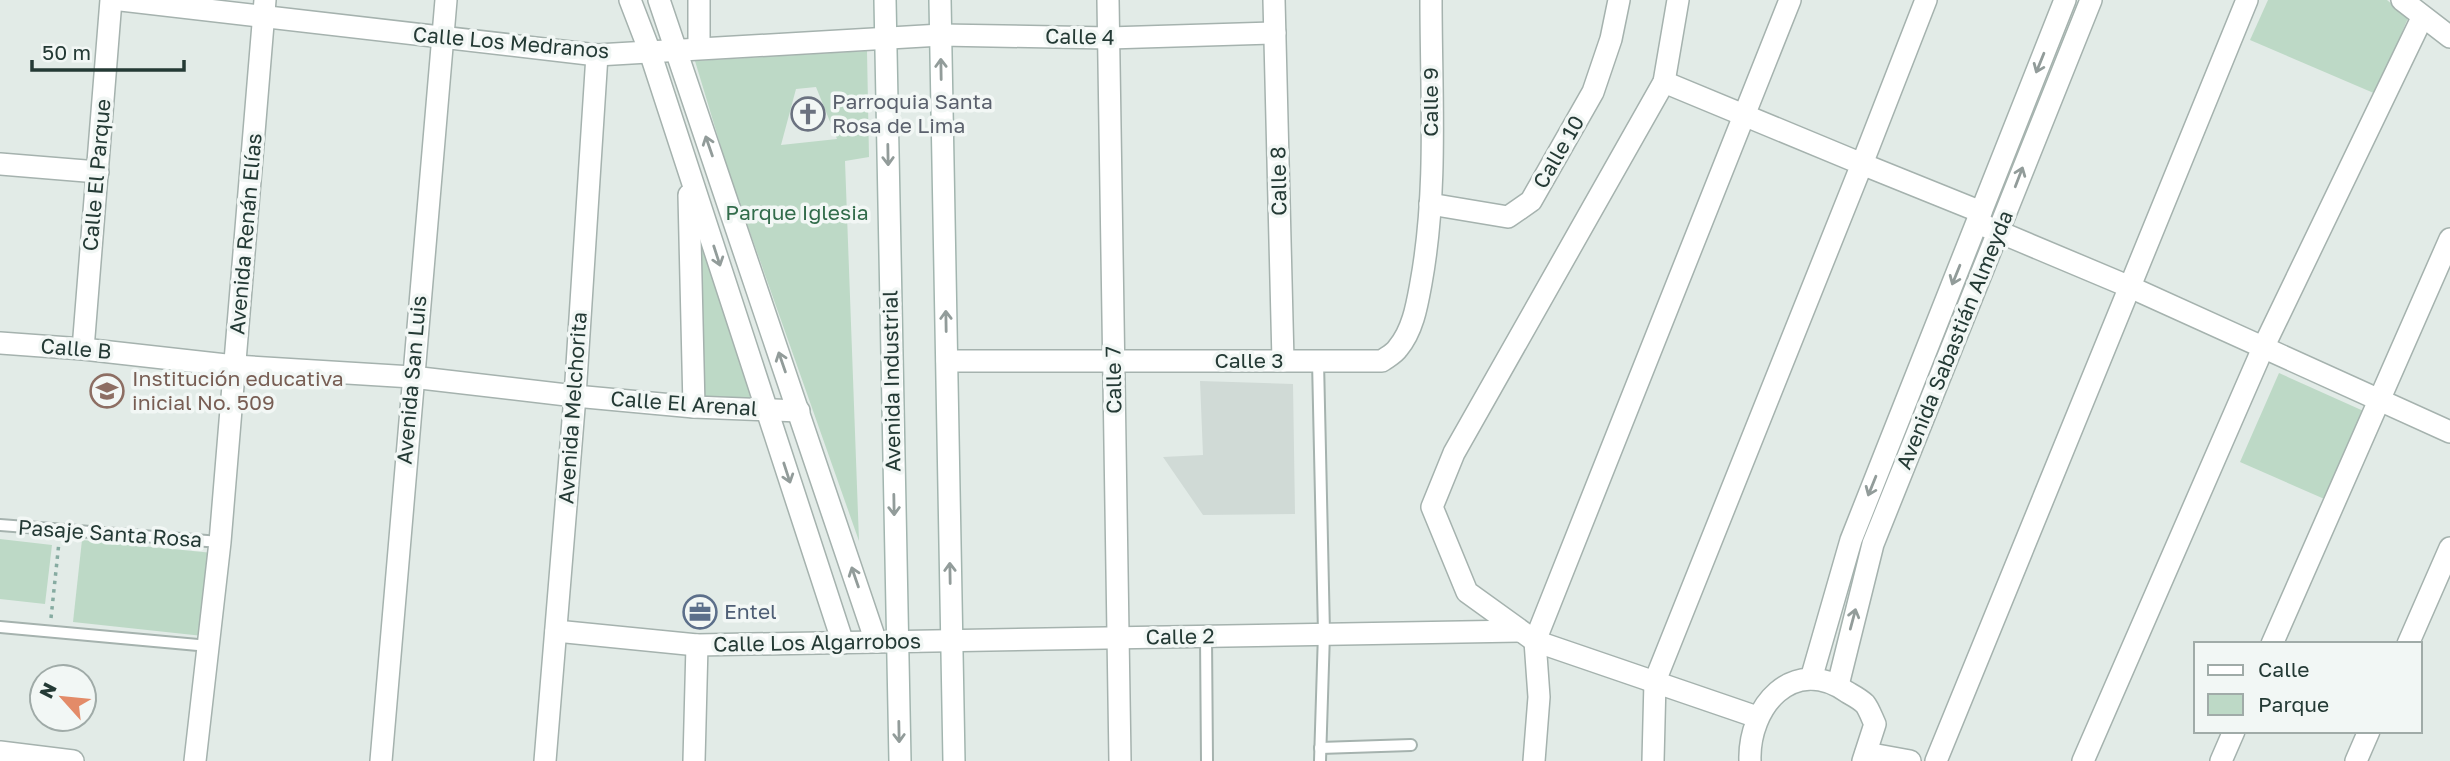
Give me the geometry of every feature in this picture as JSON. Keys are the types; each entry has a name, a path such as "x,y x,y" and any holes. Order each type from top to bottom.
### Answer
{"street":[{"name":"Calle El Parque","path":"83,349 111,0"},
{"name":"Calle Los Medranos","path":"121,0 264,9 442,37 597,55 885,38"},
{"name":"Avenida San Luis","path":"381,761 446,0"},
{"path":"630,0 650,52 843,643"},
{"path":"659,0 799,411 887,642"},
{"path":"699,0 699,48"},
{"name":"Avenida Industrial","path":"885,0 887,642 900,761"},
{"path":"940,0 954,761"},
{"name":"Calle 7","path":"1108,0 1120,761"},
{"name":"Calle 8","path":"1274,0 1283,361"},
{"name":"Calle 9","path":"1430,204 1431,0"},
{"name":"Calle 10","path":"1430,204 1508,217 1531,201 1593,92 1611,39 1619,0"},
{"path":"1678,0 1664,82 1454,453 1432,507 1467,592 1527,636 1757,717"},
{"path":"1534,761 1539,697 1527,636 1790,0"},
{"path":"1653,761 1656,681 1926,0"},
{"name":"Avenida Sabastián Almeyda","path":"1811,679 1851,540 2065,0"},
{"name":"Avenida Sabastián Almeyda","path":"1838,685 1873,544 2091,0"},
{"path":"1936,761 2247,0"},
{"path":"2402,0 2450,37"},
{"name":"Avenida Renán Elías","path":"195,761 220,542 264,9"},
{"path":"2082,761 2263,348 2423,18"},
{"name":"Calle 4","path":"885,38 941,35 1109,38 1275,33"},
{"name":"Avenida Melchorita","path":"545,761 575,396 597,55"},
{"path":"1664,82 1862,164 1979,218 1999,231 2130,287 2450,432"},
{"path":"0,164 98,172"},
{"path":"689,171 694,407"},
{"name":"Calle 3","path":"947,361 1382,361 1397,350 1407,334 1416,310 1426,252 1430,204"},
{"path":"2273,642 2450,239"},
{"name":"Calle B","path":"0,343 83,349 235,366"},
{"name":"Calle El Arenal","path":"235,366 412,377 694,407 799,411"},
{"path":"2409,642 2450,548"},
{"name":"Calle Los Algarrobos","path":"556,631 697,645 952,641"},
{"name":"Calle 2","path":"952,641 1324,633 1527,636"},
{"path":"694,761 697,645"},
{"path":"1750,761 1749,744 1757,717 1769,697 1788,685 1811,679 1838,685 1864,704 1875,724 1865,757 1910,761"},
{"path":"2221,761 2233,733"},
{"path":"2356,761 2368,733"},
{"path":"0,752 73,761"}],"lane":[{"path":"1318,361 1324,633 1320,761"},
{"name":"Pasaje Santa Rosa","path":"0,525 220,542"},
{"path":"0,626 209,646"},
{"path":"1206,637 1207,761"},
{"path":"1320,748 1411,745"}],"path":[{"path":"50,632 61,530"}],"shaded area":[{"path":"1200,381 1293,384 1295,514 1203,515 1163,457 1203,455"}],"green space":[{"path":"2268,0 2387,0 2408,18 2376,94 2250,40"},
{"name":"Parque Iglesia","path":"867,51 869,157 845,161 859,541 727,167 695,61","holes":["816,87 837,139 781,145 796,89"]},
{"path":"696,207 758,403 704,404"},
{"path":"2279,373 2368,413 2329,501 2240,462"},
{"path":"0,539 52,545 45,604 0,599"},
{"path":"82,540 213,553 203,636 73,622"}],"place":[{"name":"Parroquia Santa Rosa de Lima","path":"808,114"},
{"name":"Institución educativa inicial No. 509","path":"107,391"},
{"name":"Entel","path":"700,612"}]}
